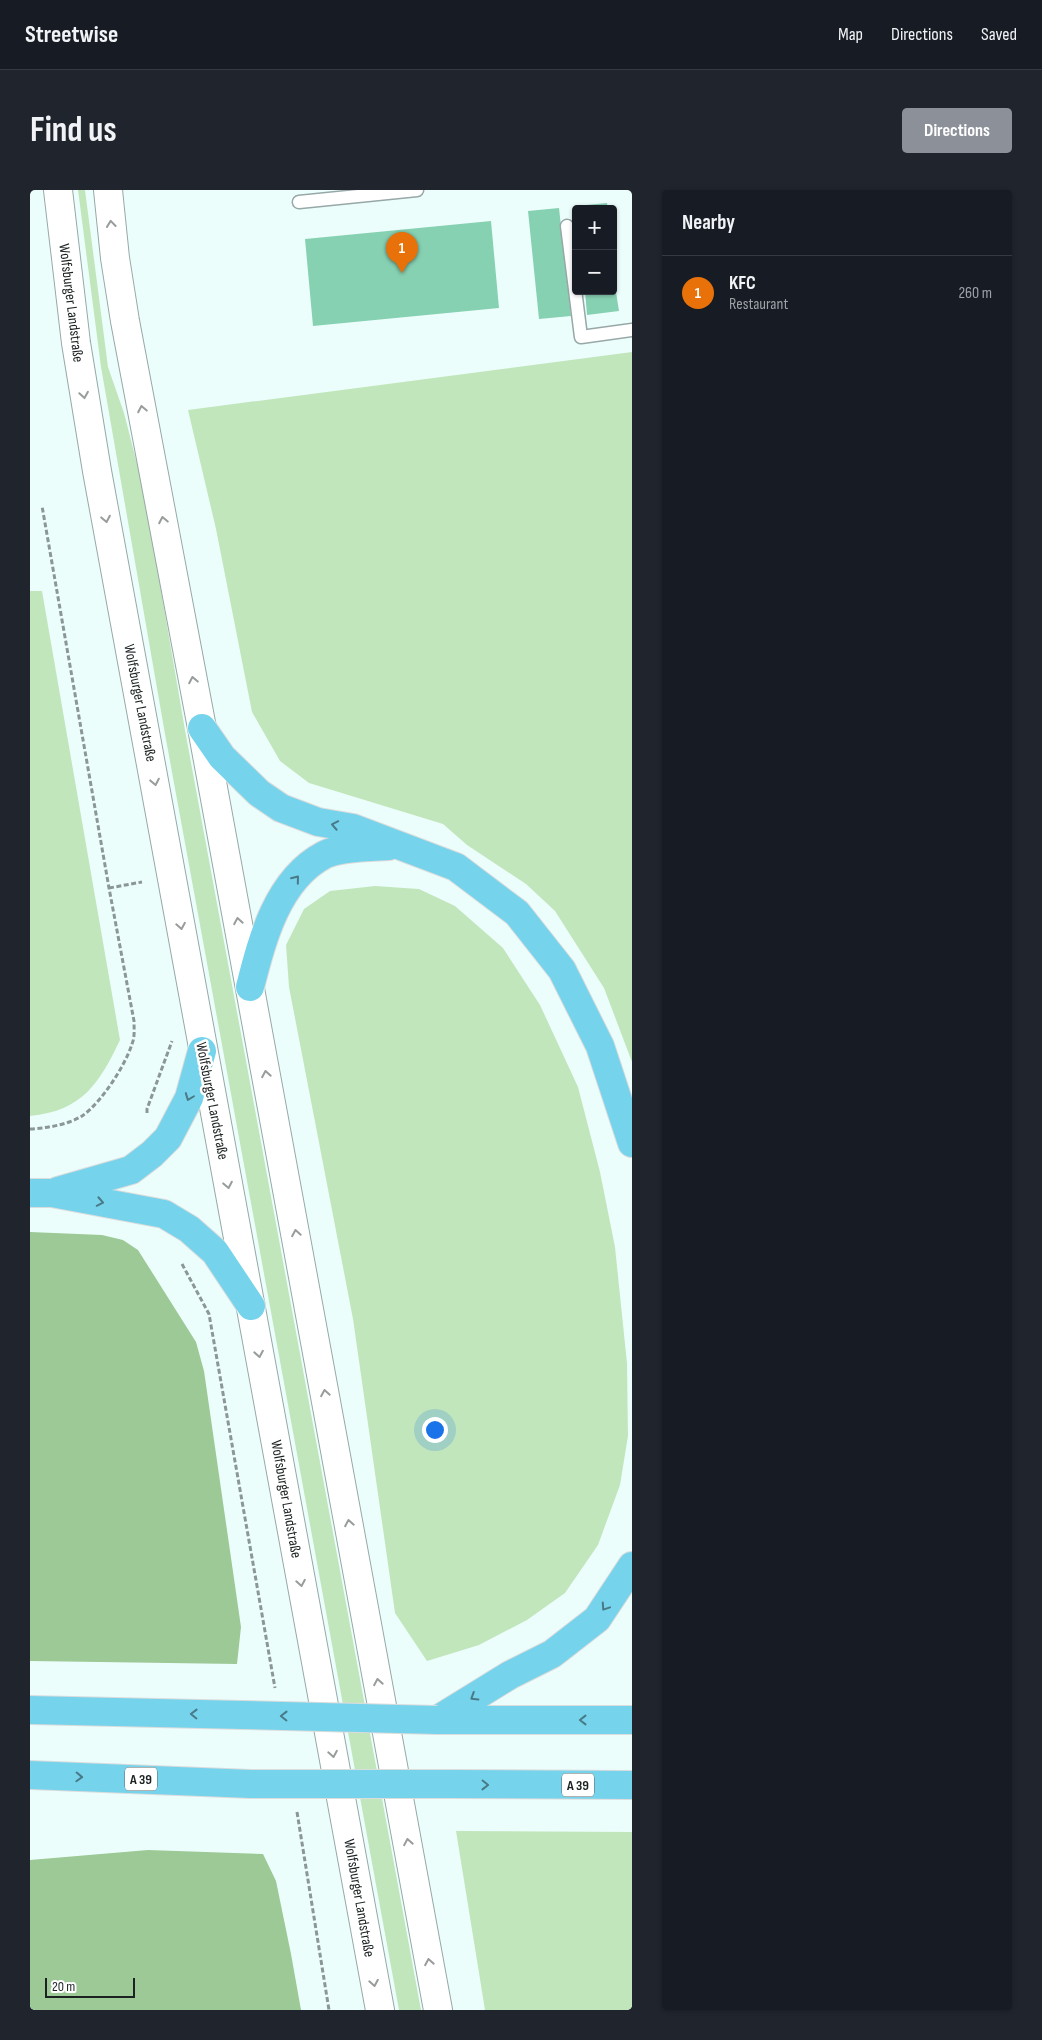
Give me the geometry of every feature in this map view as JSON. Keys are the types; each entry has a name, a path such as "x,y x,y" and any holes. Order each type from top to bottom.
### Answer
{"highway":[{"path":"202,728 222,757 259,793 280,808 318,822 353,828 456,868 517,913 562,970 600,1046 632,1143"},
{"path":"250,987 260,947 270,920 284,894 302,871 325,855 354,849 398,846"},
{"path":"41,1193 131,1170 152,1154 168,1138 189,1098 202,1051"},
{"path":"41,1193 164,1214 189,1229 215,1252 251,1306"},
{"path":"437,1720 510,1675 552,1654 597,1619 632,1566"},
{"path":"30,1710 437,1720 632,1720"},
{"name":"A 39","path":"30,1775 251,1784 632,1785"},
{"path":"523,1785 562,1800 632,1802"}],"main road":[{"name":"Wolfsburger Landstraße","path":"58,190 76,343 97,471 169,858 202,1051 251,1306 380,2010"},
{"path":"108,190 115,258 125,320 438,2010"}],"lane":[{"path":"299,202 417,190"},
{"path":"567,226 581,337 632,330"}],"path":[{"path":"30,1129 59,1125 82,1116 101,1097 123,1064 133,1043 134,1021 42,506"}],"green space":[{"path":"78,190 85,190 108,367 124,413 144,491 185,730 421,2010 399,2010 165,734 101,367"},
{"path":"632,352 632,1062 604,988 555,911 526,884 467,845 443,824 309,783 280,761 252,712 216,529 188,410"},
{"path":"30,591 42,591 120,1040 104,1070 87,1093 63,1108 30,1116"},
{"path":"375,886 419,889 455,906 503,948 540,1005 578,1087 600,1172 615,1247 627,1363 628,1436 620,1485 598,1545 565,1593 527,1620 479,1645 427,1661 395,1613 353,1319 289,987 286,945 304,909 330,891"},
{"path":"30,1232 102,1235 123,1240 138,1250 196,1342 204,1371 241,1627 237,1664 30,1661"},
{"path":"456,1831 632,1832 632,2010 485,2010"},
{"path":"148,1850 263,1854 276,1881 301,2010 30,2010 30,1860"}],"building":[{"path":"607,203 607,205 586,205"},
{"path":"559,208 571,316 539,319 528,211"},
{"path":"491,221 499,308 313,326 305,239"},
{"path":"585,295 616,295 619,311 587,315"}],"place":[{"name":"KFC","path":"402,273"}]}
